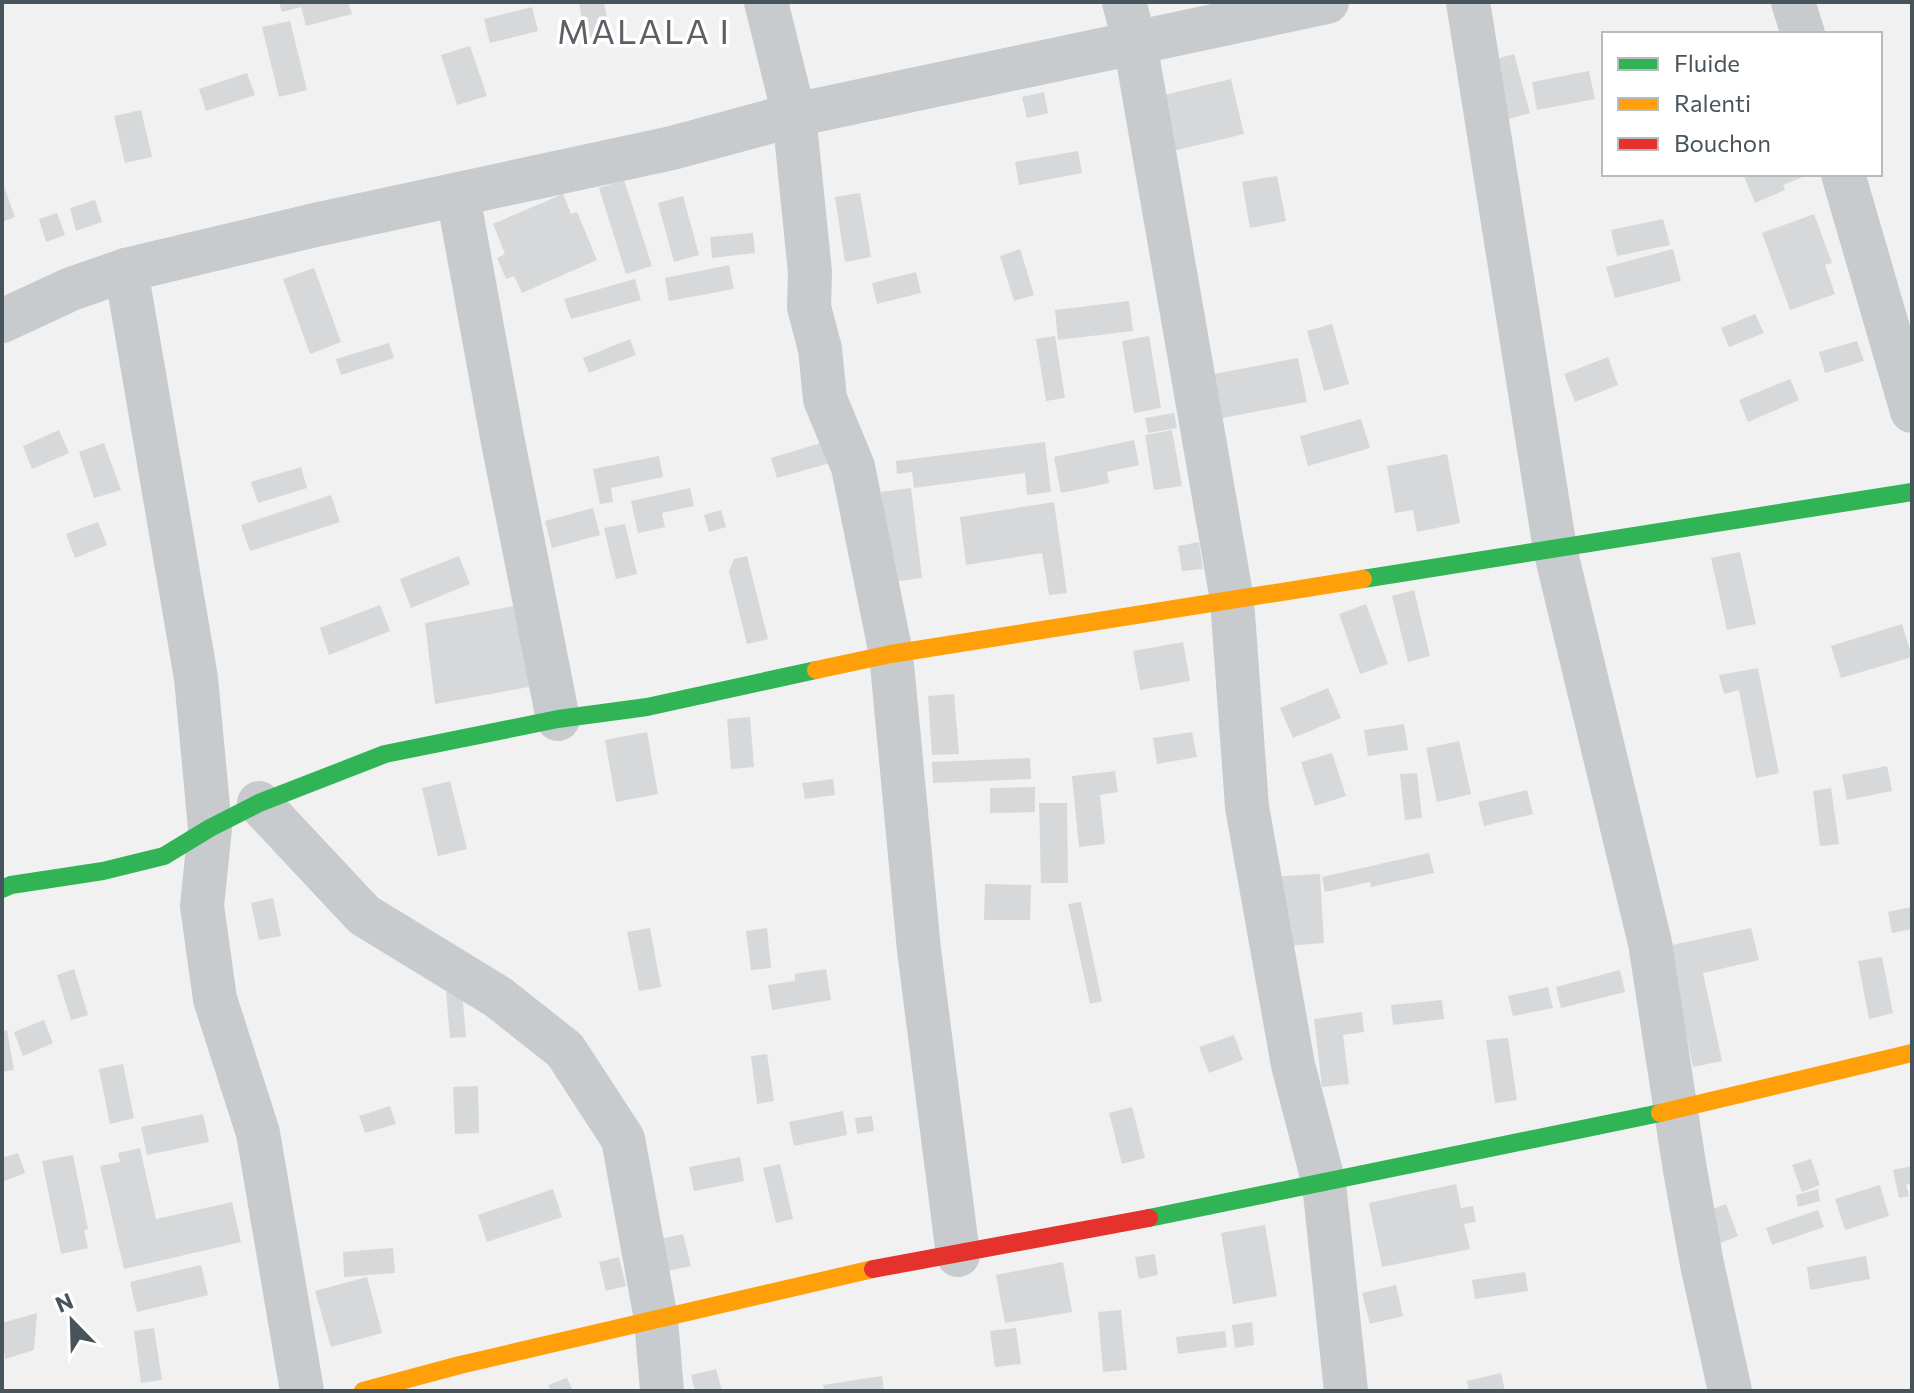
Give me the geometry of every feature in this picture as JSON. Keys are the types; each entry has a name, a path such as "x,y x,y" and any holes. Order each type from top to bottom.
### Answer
{"street":[{"path":"766,2 794,115 810,272 809,307 820,349 825,399 853,467 891,654 919,950 958,1255"},
{"path":"7,310 126,270 315,225 672,148 1130,22 1327,2"},
{"path":"1468,2 1555,549 1650,943 1702,1264 1730,1391"},
{"path":"1793,2 1802,32"},
{"path":"1130,22 1232,600 1247,807 1293,1065 1324,1184 1346,1391"},
{"path":"1844,176 1912,411"},
{"path":"458,196 558,719"},
{"path":"126,270 196,678 210,828 202,906 215,999 258,1133 302,1391"},
{"path":"2,889 103,871 164,856 259,803 385,754 558,719 647,707 891,654 1912,492"},
{"path":"259,803 364,915 498,997 565,1050 623,1139 656,1319 662,1391"},
{"path":"363,1391 868,1270 1324,1184 1676,1110 1912,1053"}],"building":[{"path":"279,2 348,2 352,14 306,26 301,7 282,12"},
{"path":"579,2 604,2 610,36 585,39"},
{"path":"532,7 538,31 490,43 484,19"},
{"path":"290,21 307,90 279,97 262,27"},
{"path":"470,46 487,96 457,105 441,55"},
{"path":"1514,54 1530,113 1505,120 1489,61"},
{"path":"1589,71 1595,99 1537,110 1532,82"},
{"path":"247,73 255,95 206,111 199,89"},
{"path":"1231,79 1244,134 1169,152 1156,97"},
{"path":"1044,92 1048,113 1027,118 1022,97"},
{"path":"141,110 152,157 125,163 114,116"},
{"path":"1078,151 1082,173 1019,185 1015,162"},
{"path":"1277,176 1286,221 1250,228 1242,182"},
{"path":"1744,176 1805,176 1783,185 1785,190 1755,203"},
{"path":"624,180 652,266 626,274 599,188"},
{"path":"2,181 15,217 2,222"},
{"path":"860,193 871,257 845,262 835,197"},
{"path":"563,194 571,214 577,212 597,260 522,293 514,276 506,279 497,258 505,254 493,224"},
{"path":"683,196 699,255 674,262 658,203"},
{"path":"95,200 102,222 76,231 70,208"},
{"path":"57,213 65,235 46,242 39,219"},
{"path":"1814,214 1832,263 1825,265 1835,294 1790,310 1762,233"},
{"path":"1663,219 1670,245 1617,256 1611,230"},
{"path":"753,233 755,253 712,258 710,237"},
{"path":"1020,249 1034,295 1014,301 1000,256"},
{"path":"1673,249 1681,281 1615,298 1606,267"},
{"path":"729,265 734,289 669,301 665,278"},
{"path":"314,268 341,342 310,354 283,279"},
{"path":"916,272 921,293 877,304 872,283"},
{"path":"635,279 641,300 571,319 564,299"},
{"path":"1129,301 1133,331 1058,340 1055,310"},
{"path":"1755,314 1764,333 1729,347 1721,328"},
{"path":"1332,324 1349,384 1324,391 1307,331"},
{"path":"1055,336 1065,398 1046,401 1036,339"},
{"path":"1149,336 1161,408 1134,413 1122,341"},
{"path":"630,339 636,355 589,373 583,358"},
{"path":"1857,341 1864,361 1825,373 1819,352"},
{"path":"389,343 394,358 341,375 336,359"},
{"path":"1608,357 1618,385 1575,402 1564,374"},
{"path":"1298,358 1307,402 1217,419 1209,375"},
{"path":"1790,379 1799,400 1748,422 1739,400"},
{"path":"1174,413 1177,428 1148,433 1145,418"},
{"path":"1361,419 1370,448 1308,466 1300,436"},
{"path":"59,430 69,453 32,469 23,446"},
{"path":"1172,430 1182,486 1154,490 1145,435"},
{"path":"1134,440 1139,465 1107,472 1109,483 1061,493 1054,457"},
{"path":"824,442 830,463 777,478 771,458"},
{"path":"1045,442 1051,492 1027,495 1025,473 914,488 912,472 897,474 896,461"},
{"path":"104,443 121,490 94,498 79,452"},
{"path":"1447,454 1460,523 1417,532 1413,510 1395,513 1387,466"},
{"path":"659,456 663,477 611,488 613,502 600,504 593,469"},
{"path":"301,467 307,488 258,503 251,482"},
{"path":"690,488 694,506 662,513 665,527 638,533 631,501"},
{"path":"911,488 922,578 892,582 881,492"},
{"path":"331,495 340,522 250,551 241,525"},
{"path":"1054,502 1067,593 1049,595 1042,553 966,565 960,517"},
{"path":"593,508 600,535 552,548 545,521"},
{"path":"721,510 726,527 709,532 704,515"},
{"path":"98,522 107,545 75,558 66,534"},
{"path":"625,524 637,574 616,579 604,528"},
{"path":"1199,542 1203,569 1182,571 1178,546"},
{"path":"1740,552 1756,624 1727,630 1711,558"},
{"path":"459,556 470,584 411,608 400,579"},
{"path":"747,556 768,639 747,644 729,571 734,559"},
{"path":"1414,590 1430,656 1408,662 1392,596"},
{"path":"1366,604 1388,664 1360,674 1339,614"},
{"path":"380,605 390,631 329,655 320,628"},
{"path":"519,605 535,686 435,704 425,623"},
{"path":"1902,624 1912,657 1841,678 1831,646"},
{"path":"1183,642 1190,681 1140,690 1133,651"},
{"path":"1758,668 1779,773 1756,778 1739,690 1724,694 1719,675"},
{"path":"1328,688 1341,718 1293,738 1280,708"},
{"path":"954,694 959,754 932,755 928,696"},
{"path":"750,717 754,767 731,769 727,719"},
{"path":"1404,724 1408,750 1368,756 1364,730"},
{"path":"647,732 658,794 616,802 605,740"},
{"path":"1192,732 1197,757 1157,764 1153,738"},
{"path":"1459,741 1471,794 1437,802 1426,748"},
{"path":"1332,753 1346,796 1315,806 1301,762"},
{"path":"1030,758 1031,779 933,783 932,762"},
{"path":"1887,766 1892,791 1847,800 1842,775"},
{"path":"1115,771 1118,792 1100,795 1105,844 1079,847 1072,776"},
{"path":"1417,773 1422,818 1405,820 1400,774"},
{"path":"833,779 835,795 805,799 802,783"},
{"path":"450,781 467,849 438,856 422,788"},
{"path":"1035,787 1035,812 990,813 990,788"},
{"path":"1831,788 1839,844 1820,846 1813,791"},
{"path":"1527,790 1533,814 1484,826 1478,802"},
{"path":"1039,803 1067,803 1068,883 1041,883"},
{"path":"1429,853 1434,873 1371,887 1370,882 1325,892 1322,877"},
{"path":"1320,874 1324,943 1286,946 1282,876"},
{"path":"985,884 1031,885 1030,920 984,920"},
{"path":"273,898 281,936 259,940 251,903"},
{"path":"1081,902 1102,1001 1090,1004 1068,904"},
{"path":"1912,907 1912,929 1892,933 1888,912"},
{"path":"650,928 661,987 639,991 627,932"},
{"path":"767,928 771,968 751,970 746,931"},
{"path":"1751,928 1759,960 1703,973 1722,1061 1693,1067 1667,946"},
{"path":"1882,957 1893,1013 1869,1019 1858,961"},
{"path":"74,969 88,1015 71,1020 57,975"},
{"path":"826,969 831,1000 772,1010 768,985 795,981 795,974"},
{"path":"1620,970 1625,992 1561,1008 1556,987"},
{"path":"1548,987 1553,1008 1513,1016 1508,996"},
{"path":"462,991 466,1037 450,1038 446,992"},
{"path":"1442,1000 1444,1019 1393,1025 1391,1005"},
{"path":"1362,1012 1364,1032 1343,1035 1349,1084 1322,1087 1314,1019"},
{"path":"44,1020 53,1043 23,1056 14,1032"},
{"path":"7,1030 14,1070 2,1072 2,1031"},
{"path":"1234,1035 1243,1060 1209,1073 1199,1047"},
{"path":"1508,1038 1517,1100 1495,1103 1486,1040"},
{"path":"767,1054 774,1101 757,1104 751,1056"},
{"path":"123,1064 134,1118 110,1124 99,1069"},
{"path":"478,1086 479,1133 455,1134 453,1087"},
{"path":"390,1106 396,1124 365,1133 359,1116"},
{"path":"1132,1107 1145,1158 1122,1164 1109,1113"},
{"path":"843,1111 847,1135 794,1146 789,1122"},
{"path":"203,1114 209,1142 147,1155 141,1127"},
{"path":"872,1116 874,1131 857,1134 855,1118"},
{"path":"140,1148 156,1219 232,1202 241,1242 124,1269 100,1166 120,1162 118,1153"},
{"path":"18,1153 25,1173 2,1182 2,1158"},
{"path":"73,1155 88,1229 84,1230 88,1248 61,1254 42,1161"},
{"path":"740,1157 744,1181 694,1191 689,1167"},
{"path":"1811,1159 1820,1185 1802,1192 1792,1165"},
{"path":"780,1164 793,1219 776,1223 763,1168"},
{"path":"1912,1166 1912,1183 1906,1185 1909,1196 1899,1198 1893,1170"},
{"path":"1456,1184 1461,1208 1473,1206 1476,1222 1464,1224 1470,1249 1382,1267 1369,1203"},
{"path":"1880,1185 1889,1216 1845,1230 1835,1199"},
{"path":"553,1189 562,1217 487,1242 478,1215"},
{"path":"1818,1189 1820,1201 1798,1207 1796,1195"},
{"path":"1726,1204 1738,1236 1718,1244 1705,1212"},
{"path":"1818,1210 1824,1227 1772,1245 1766,1228"},
{"path":"1265,1225 1277,1296 1233,1304 1221,1233"},
{"path":"683,1234 691,1266 667,1271 660,1239"},
{"path":"393,1248 395,1273 344,1277 343,1252"},
{"path":"1155,1254 1158,1275 1139,1279 1135,1257"},
{"path":"1866,1256 1870,1279 1810,1290 1807,1267"},
{"path":"619,1257 626,1286 606,1291 599,1262"},
{"path":"1063,1262 1072,1312 1005,1323 996,1275"},
{"path":"201,1265 208,1295 137,1312 130,1282"},
{"path":"1525,1272 1528,1291 1475,1299 1472,1280"},
{"path":"367,1277 382,1333 331,1347 315,1291"},
{"path":"1396,1285 1403,1316 1370,1324 1362,1293"},
{"path":"1121,1310 1127,1370 1103,1372 1098,1312"},
{"path":"37,1313 34,1350 5,1359 2,1323"},
{"path":"1252,1322 1254,1345 1235,1348 1232,1325"},
{"path":"154,1328 162,1380 141,1383 134,1331"},
{"path":"1016,1328 1021,1364 995,1367 990,1331"},
{"path":"1225,1331 1227,1347 1178,1354 1176,1337"},
{"path":"716,1369 722,1391 695,1391 691,1375"},
{"path":"1501,1373 1505,1391 1469,1391 1467,1381"},
{"path":"882,1376 884,1391 824,1391 823,1385"},
{"path":"567,1378 573,1391 551,1391 548,1385"}],"traffic: fast":[{"path":"1363,579 1912,492"},
{"path":"2,889 103,871 164,856 259,803 385,754 558,719 647,707 816,670"},
{"path":"1149,1218 1660,1113"}],"traffic: slow":[{"path":"816,670 891,654 1363,579"},
{"path":"1660,1113 1912,1053"},
{"path":"363,1391 460,1365 873,1269"}],"traffic: jam":[{"path":"873,1269 1149,1218"}],"district":[{"name":"MALALA I","path":"644,30"}]}
